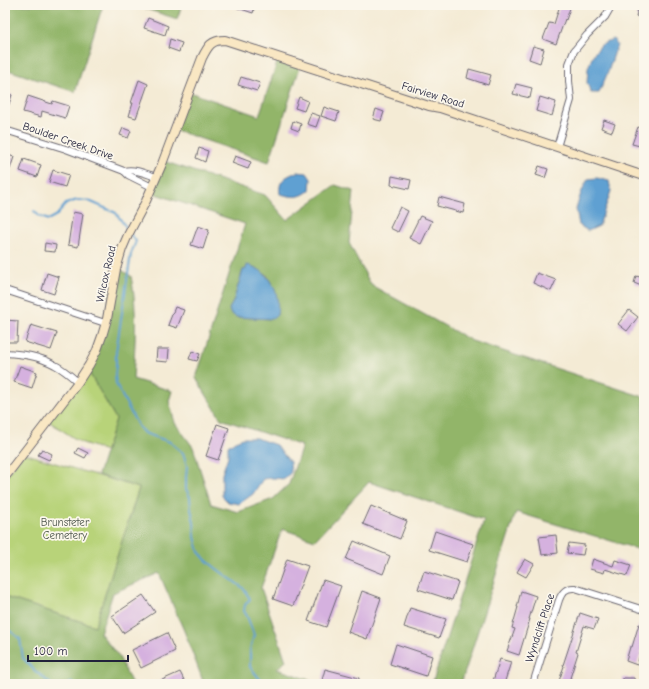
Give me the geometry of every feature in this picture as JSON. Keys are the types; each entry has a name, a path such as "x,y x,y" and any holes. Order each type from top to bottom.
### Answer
{"street":[{"path":"557,147 571,100 569,64 574,51 605,17 612,5"},
{"name":"Fairview Road","path":"214,41 225,40 440,108 644,176"},
{"name":"Wilcox Road","path":"5,477 78,382 97,350 107,319 116,269 122,249 152,187 170,144 202,58 207,48 214,41"},
{"name":"Boulder Creek Drive","path":"5,130 66,149 124,171 128,175 152,187"},
{"name":"Boulder Creek Drive","path":"124,171 128,170 156,177"},
{"path":"5,290 105,322"},
{"path":"5,354 22,354 44,360 60,368 78,382"},
{"name":"Wyndclift Place","path":"533,684 562,593 567,588 572,587 644,610"}],"green space":[{"path":"5,5 103,5 75,92 5,69"},
{"path":"134,5 182,5 177,19"},
{"path":"279,57 301,64 269,162 175,130 189,92 259,116"},
{"path":"163,161 265,195 287,220 335,185 354,191 349,243 371,285 472,341 644,397 644,551 516,512 461,684 432,684 484,520 369,482 315,540 282,529 261,588 286,661 277,669 313,681 315,684 204,684 185,633 159,573 113,593 100,633 119,657 132,684 5,683 5,597 95,626 139,488 98,475 116,419 87,369 97,350 117,267 131,276 135,302 135,353 133,379 172,391 169,401 175,423 193,447 211,504 238,512 273,499 289,484 302,446 221,419 196,378 245,224 150,192","holes":["246,269 267,275 275,295 277,315 272,319 236,317 229,309 233,302 243,270"]},
{"path":"87,369 116,419 106,451 80,442 48,421"},
{"name":"Brunsteter Cemetery","path":"24,453 139,488 95,626 5,597 5,477"}],"water":[{"path":"613,40 617,45 608,72 599,93 591,93 587,83 588,68 593,55 601,45"},
{"path":"297,172 307,173 311,179 310,190 299,196 280,194 281,182"},
{"path":"597,178 609,181 611,191 599,226 588,231 579,225 576,209 581,193 588,179"},
{"path":"247,265 255,267 263,273 274,288 278,305 277,315 272,319 236,317 230,313 229,309 233,302 243,270 246,269"},
{"path":"243,438 256,438 276,445 290,462 291,472 285,479 263,479 253,494 239,504 228,502 222,496 222,474 228,456 228,446"}],"building":[{"path":"232,5 255,5 253,13"},
{"path":"560,5 571,5 556,44 543,39 549,23 554,24"},
{"path":"639,5 644,5 644,19 636,16"},
{"path":"148,18 168,26 165,35 144,28"},
{"path":"170,39 182,43 179,52 168,48"},
{"path":"533,46 544,49 540,63 529,59"},
{"path":"469,69 491,75 488,85 467,78"},
{"path":"241,77 260,83 257,91 238,85"},
{"path":"139,80 148,84 136,118 129,116 133,103 131,103"},
{"path":"516,84 532,88 530,98 513,94"},
{"path":"5,92 12,95 6,113 5,113"},
{"path":"28,96 52,104 53,101 69,106 65,118 42,111 41,117 23,112"},
{"path":"299,97 308,101 304,111 295,108"},
{"path":"540,97 556,102 552,116 536,111"},
{"path":"324,107 339,112 336,121 321,116"},
{"path":"376,109 384,112 381,121 373,119"},
{"path":"311,113 320,116 316,127 307,124"},
{"path":"604,120 615,124 612,132 601,128"},
{"path":"293,121 301,124 299,131 291,128"},
{"path":"638,127 644,129 640,146 632,144"},
{"path":"123,128 131,131 128,138 120,135"},
{"path":"199,148 208,151 205,162 196,158"},
{"path":"5,154 14,157 10,169 5,168"},
{"path":"235,156 251,162 248,169 232,163"},
{"path":"24,159 41,165 37,177 20,171"},
{"path":"539,166 548,169 545,178 536,175"},
{"path":"53,170 69,175 65,187 49,182"},
{"path":"392,176 411,180 409,189 391,185"},
{"path":"439,197 465,204 463,213 437,206"},
{"path":"400,207 408,211 398,232 390,228"},
{"path":"73,212 83,214 78,247 68,245"},
{"path":"420,216 432,221 421,244 409,238"},
{"path":"198,226 209,230 203,249 191,245"},
{"path":"45,243 56,245 55,252 44,251"},
{"path":"47,273 59,277 54,294 42,290"},
{"path":"537,273 556,280 551,291 533,283"},
{"path":"636,276 644,278 644,287 634,283"},
{"path":"175,307 184,310 177,328 168,325"},
{"path":"629,310 638,317 627,331 618,324"},
{"path":"5,320 18,321 17,342 5,342"},
{"path":"31,325 57,333 51,350 25,342"},
{"path":"157,349 169,349 168,362 156,361"},
{"path":"192,351 200,354 197,361 189,359"},
{"path":"20,366 37,372 32,388 14,382"},
{"path":"217,424 229,428 218,460 206,456"},
{"path":"78,448 88,453 85,458 75,453"},
{"path":"42,449 52,454 49,460 38,455"},
{"path":"371,506 407,521 400,539 363,524"},
{"path":"435,531 473,544 467,562 429,550"},
{"path":"556,535 558,553 542,555 539,537"},
{"path":"354,541 390,556 383,574 346,559"},
{"path":"569,543 585,545 583,555 567,553"},
{"path":"287,559 308,566 293,606 273,599"},
{"path":"525,559 534,564 526,577 517,572"},
{"path":"593,559 613,566 615,560 631,565 627,576 605,569 604,573 590,569"},
{"path":"424,571 458,582 452,600 418,589"},
{"path":"323,580 341,586 326,627 308,621"},
{"path":"362,591 381,598 367,639 348,632"},
{"path":"521,591 536,596 519,655 507,651 515,629 512,628"},
{"path":"143,595 155,612 123,633 112,616"},
{"path":"410,608 446,619 439,638 404,627"},
{"path":"580,613 598,619 594,629 584,626 576,652 578,653 569,684 558,684 564,666 563,665"},
{"path":"639,624 644,626 644,646 643,645 637,665 626,661"},
{"path":"167,633 175,651 141,668 132,650"},
{"path":"396,644 432,656 426,676 390,664"},
{"path":"500,659 511,662 504,684 492,684"},
{"path":"325,669 359,678 358,684 321,684"},
{"path":"180,672 186,684 153,684"},
{"path":"623,678 634,678 635,684 623,684"}],"waterway":[{"path":"34,211 39,216 48,220 57,215 66,204 77,200 89,201 116,213 128,230"},
{"path":"130,234 136,241 131,254 116,352 116,384 138,426 144,433 170,442 183,453 187,466 186,489 190,497 195,537 199,552 206,560 243,588 250,599 245,605 244,611 254,635 250,649 250,667 264,684"},
{"path":"5,630 12,632 20,639 23,658 34,670 51,684"},
{"path":"69,684 74,684"}]}
